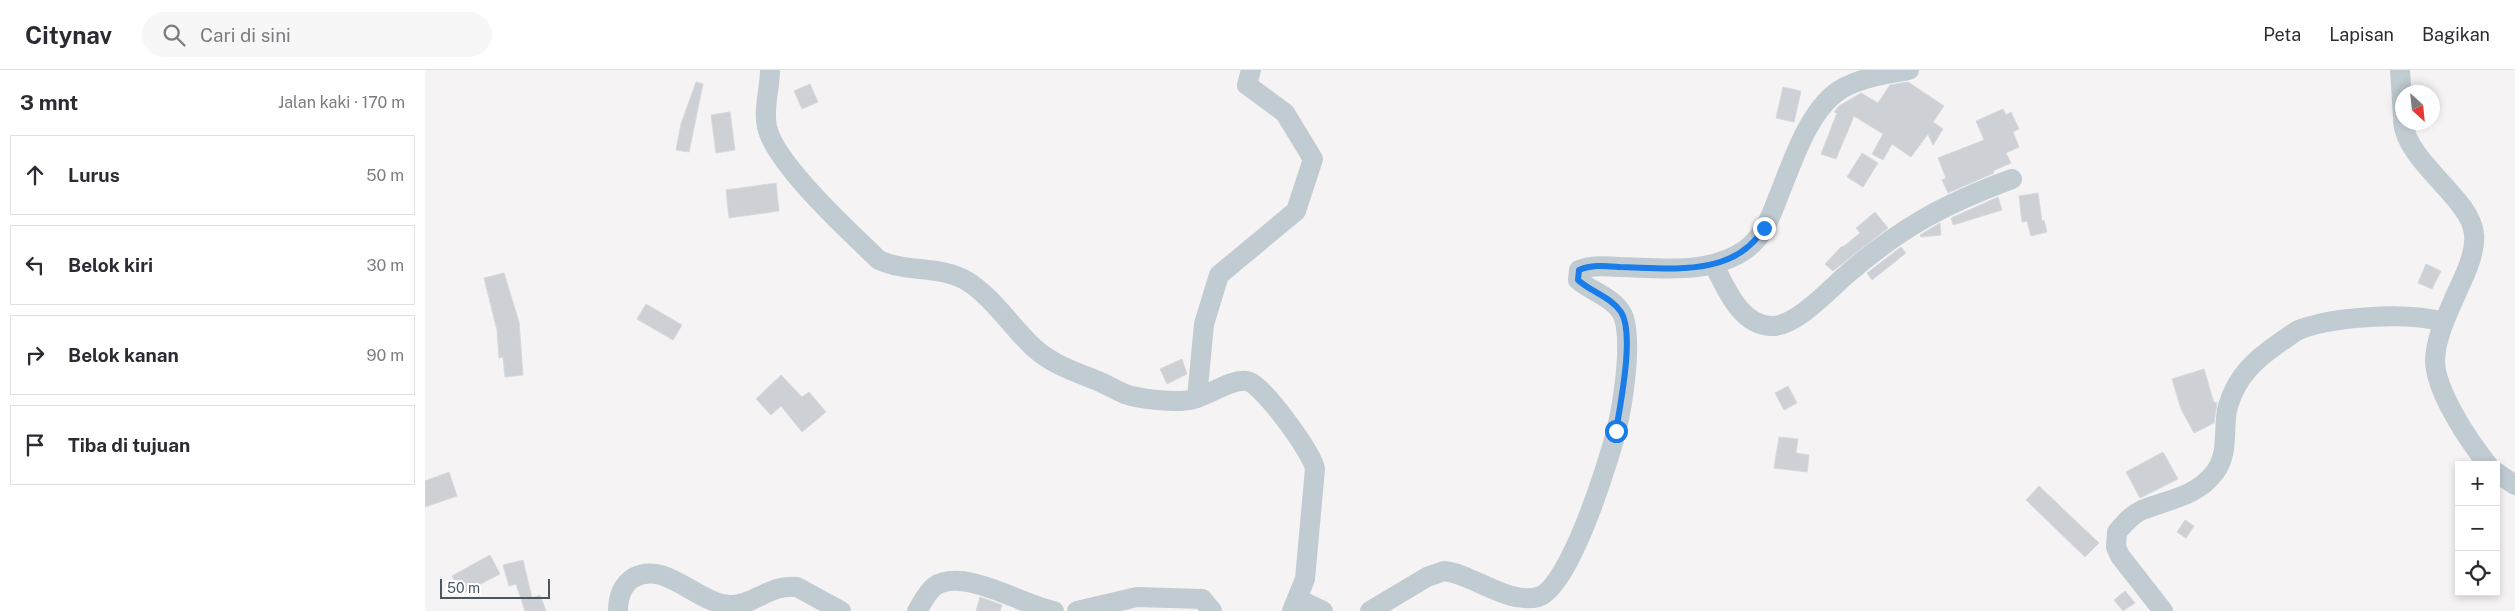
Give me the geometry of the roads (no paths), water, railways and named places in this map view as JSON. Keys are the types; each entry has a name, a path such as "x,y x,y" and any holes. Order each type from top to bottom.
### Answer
{"street":[{"path":"770,70 766,103 767,126 777,150 824,206 879,260 889,264 947,272 967,281 989,299 1029,344 1063,368 1126,394 1183,401 1197,398 1232,383 1249,382 1261,391 1300,439 1314,463 1315,481 1305,579 1295,605 1323,611"},
{"path":"1197,398 1204,324 1219,275 1296,211 1313,159 1285,113 1247,85 1251,70"},
{"path":"1370,611 1427,577 1444,570 1511,595 1538,597 1551,590 1563,573 1574,550 1606,467 1616,431 1625,376 1624,318 1610,301 1578,280 1579,270 1602,266 1669,268 1714,265 1729,260 1759,238 1771,216 1799,148 1825,102 1839,91 1857,82 1909,70"},
{"path":"2401,70 2402,85"},
{"path":"2406,130 2416,153 2464,212 2474,233 2472,250 2463,279 2444,322 2435,362 2441,384 2456,419 2485,461"},
{"path":"1714,265 1740,310 1759,324 1772,326 1797,316 1809,308 1873,252 1929,214 1961,198 2012,179"},
{"path":"2163,611 2120,556 2116,547 2117,532 2135,514 2175,501 2197,488 2215,473 2223,456 2228,407 2233,393 2248,367 2299,329 2340,320 2382,317 2427,317 2444,322"},
{"path":"2500,475 2515,485"},
{"path":"617,611 620,594 625,585 638,575 652,572 724,604 740,603 768,590 789,586 797,587 841,611"},
{"path":"917,611 930,591 937,585 953,581 1009,594 1054,611"},
{"path":"1077,611 1137,597 1202,599 1212,611"}]}
